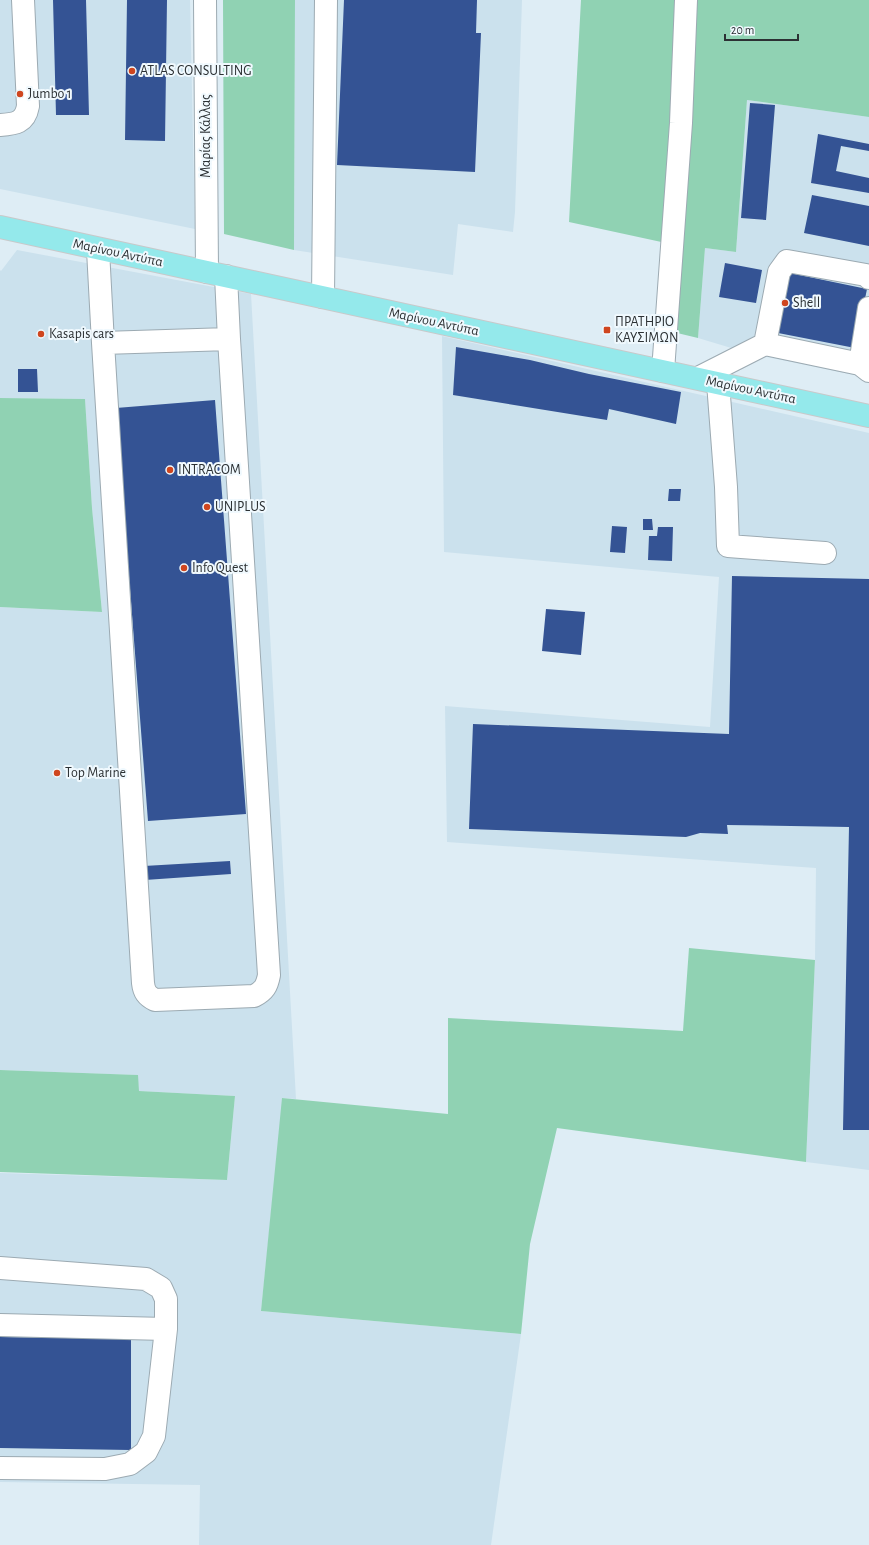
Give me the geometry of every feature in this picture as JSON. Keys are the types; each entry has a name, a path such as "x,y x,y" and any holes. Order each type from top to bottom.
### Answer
{"main road":[{"name":"Μαρίνου Αντύπα","path":"0,228 869,416"}],"street":[{"path":"0,125 17,123 23,119 27,113 28,106 23,0"},
{"name":"Μαρίας Κάλλας","path":"102,343 144,990 148,996 155,1000 254,996 262,992 267,985 269,975 229,339 217,274 205,0"},
{"path":"323,298 326,0"},
{"path":"663,372 681,123 686,0"},
{"path":"98,250 102,343 229,339"},
{"path":"826,553 728,546 726,486 708,381 765,344 780,272 787,261 866,275 869,278"},
{"path":"765,344 864,368 869,308"},
{"path":"0,1268 146,1280 161,1288 166,1299 166,1329 154,1436 146,1452 130,1464 105,1469 0,1468"},
{"path":"0,1325 166,1329"}],"shaded area":[{"path":"0,0 190,0 195,229 0,189"},
{"path":"295,0 522,0 515,212 513,232 458,224 453,275 294,250"},
{"path":"747,100 869,117 869,378 748,353 698,338 705,248 736,252"},
{"path":"17,250 251,294 296,1099 283,1098 261,1311 521,1334 491,1545 199,1545 200,1485 0,1482 0,1173 227,1180 235,1096 139,1091 137,1075 0,1070 0,607 102,612 92,508 85,399 0,398 0,270 1,271"},
{"path":"442,336 869,433 869,1170 806,1162 815,960 816,868 447,842 445,706 710,727 719,577 444,552"}],"green space":[{"path":"223,0 295,0 294,250 224,234"},
{"path":"581,0 678,0 666,243 569,222"},
{"path":"697,0 869,0 869,117 747,100 736,252 705,248 698,338 673,332"},
{"path":"0,398 85,399 92,508 102,612 0,607"},
{"path":"689,948 815,960 806,1162 557,1128 530,1244 521,1334 261,1311 282,1098 448,1114 448,1018 683,1031"},
{"path":"0,1070 138,1075 139,1091 235,1096 227,1180 0,1172"}],"building":[{"path":"53,0 86,0 89,115 56,115"},
{"path":"127,0 167,0 165,141 125,140"},
{"path":"344,0 477,0 476,33 481,33 475,172 337,165"},
{"path":"750,103 775,105 766,220 741,218"},
{"path":"818,134 869,144 869,151 841,146 836,171 869,178 869,193 811,183"},
{"path":"812,195 869,206 869,246 804,233"},
{"path":"725,263 762,270 756,303 719,297"},
{"path":"785,272 867,289 855,348 773,332"},
{"path":"456,347 530,360 589,374 681,392 676,424 609,409 607,420 453,395"},
{"path":"18,369 37,369 38,392 18,392"},
{"path":"215,400 246,814 148,821 116,408"},
{"path":"669,489 681,489 680,501 668,501"},
{"path":"643,519 652,519 653,530 643,530"},
{"path":"612,526 627,527 625,553 610,552"},
{"path":"658,527 673,527 672,561 648,560 649,536 657,536"},
{"path":"732,576 869,579 869,1130 843,1130 849,827 727,825 728,834 700,833 686,837 469,829 473,724 729,734"},
{"path":"546,609 585,612 581,655 542,651"},
{"path":"230,861 231,874 145,880 144,866"},
{"path":"0,1337 131,1339 131,1450 0,1448"}],"place":[{"name":"ATLAS CONSULTING","path":"132,71"},
{"name":"Jumbo 1","path":"20,94"},
{"name":"Shell","path":"785,303"},
{"name":"ΠΡΑΤΗΡΙΟ ΚΑΥΣΙΜΩΝ","path":"607,330"},
{"name":"Kasapis cars","path":"41,334"},
{"name":"INTRACOM","path":"170,470"},
{"name":"UNIPLUS","path":"207,507"},
{"name":"Info Quest","path":"184,568"},
{"name":"Top Marine","path":"57,773"}]}
